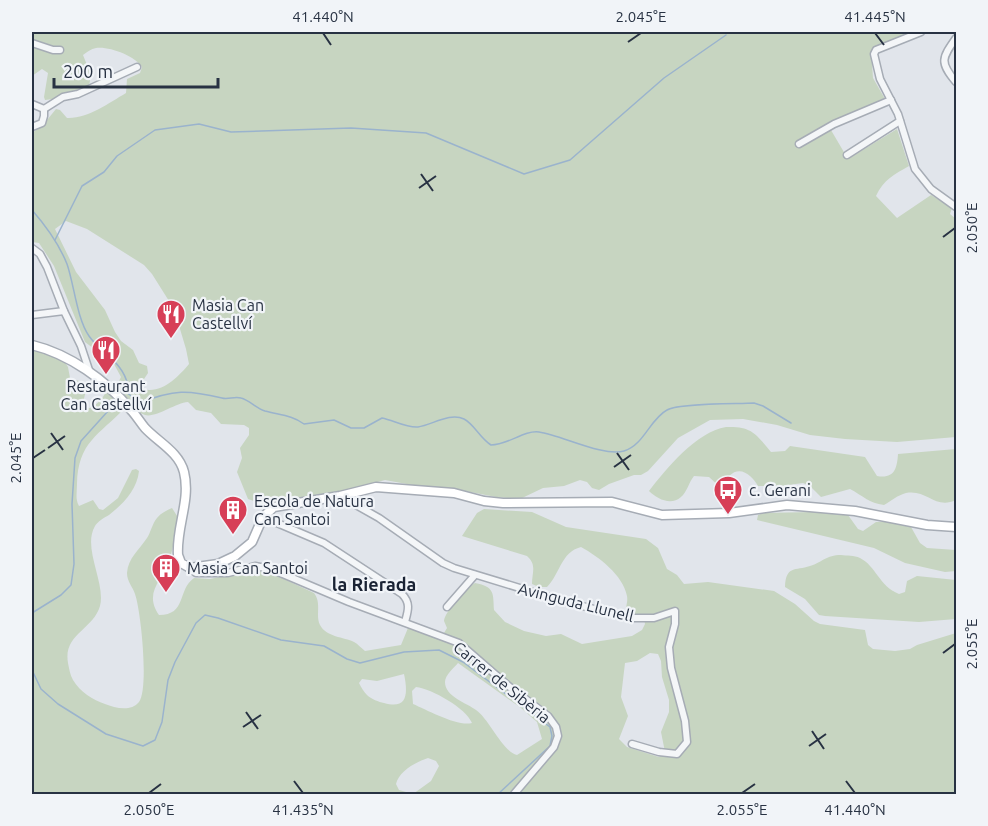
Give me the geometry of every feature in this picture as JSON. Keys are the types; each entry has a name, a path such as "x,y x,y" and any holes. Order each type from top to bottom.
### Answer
{"street":[{"path":"921,32 875,52 880,79 900,121 918,175 931,189 957,207"},
{"path":"957,38 944,54 944,61 945,68 957,82"},
{"path":"32,43 52,50 60,50"},
{"path":"44,109 63,97 78,94 137,67"},
{"path":"799,144 840,122 891,100"},
{"path":"32,104 44,109"},
{"path":"32,127 44,120 44,109"},
{"path":"847,155 900,121"},
{"path":"32,248 43,260 81,360 93,375 132,410 145,427 177,459 183,469 186,485 178,555 181,563 190,568 218,564 240,552 254,540 263,517 277,506 339,496 368,488 390,487 454,493 502,503 612,502 662,515 729,513 788,506 855,512 927,525 957,527"},
{"path":"32,315 64,311"},
{"path":"32,345 81,360"},
{"name":"Avinguda Llunell","path":"339,496 380,518 443,563 475,575 629,618 654,618 675,611 675,624 669,647 671,668 685,721 687,742 677,754 659,752 632,744"},
{"path":"263,517 324,543 402,594 409,605 405,622"},
{"name":"Carrer de Sibèria","path":"190,568 196,573 228,573 255,566 268,568 459,644 548,716 558,733 556,743 514,795"},
{"path":"447,607 475,575"}],"green space":[{"path":"32,32 914,32 871,50 873,78 885,99 828,125 848,159 897,129 909,166 886,182 876,196 897,218 931,195 952,208 950,214 956,219 956,437 897,442 845,439 810,435 777,425 743,419 710,420 678,438 648,471 609,484 599,490 580,480 564,486 543,488 520,499 455,489 434,489 385,480 325,496 290,498 262,504 248,499 237,472 242,458 240,448 249,435 249,428 244,425 221,424 211,413 196,410 188,402 149,415 135,408 118,393 118,383 121,377 114,364 85,342 54,266 39,243 32,242 32,133 43,125 56,109 67,118 75,118 98,110 126,93 127,79 140,73 142,67 134,59 121,53 94,48 83,55 91,75 89,86 45,100 48,73 42,69 32,76","holes":["66,221 87,229 144,265 174,309 189,364 175,379 163,387 143,389 144,379 148,373 147,366 139,363 133,350 121,341 105,310 76,272 55,229"]},
{"path":"32,349 64,361 70,378 79,381 86,390 83,403 89,408 101,400 108,389 125,408 92,440 81,458 78,470 77,501 79,506 93,500 99,509 103,510 118,498 132,470 139,471 135,484 124,501 95,526 91,545 100,587 100,606 91,621 74,639 68,653 72,678 83,692 91,698 118,708 132,707 139,702 143,682 142,632 134,591 127,576 128,568 157,518 172,508 179,519 169,562 154,593 153,600 159,615 174,611 185,589 194,578 210,579 260,568 314,593 318,601 320,625 323,629 354,642 365,651 401,645 408,628 441,638 447,628 444,621 448,612 475,583 490,589 493,595 494,610 505,622 524,631 546,636 561,634 582,644 632,636 642,630 645,624 644,619 626,610 627,596 621,581 602,561 581,547 565,558 547,587 539,587 532,584 533,566 527,556 462,536 477,513 484,509 532,512 566,527 646,539 658,548 667,569 677,575 684,584 708,582 774,591 820,624 865,630 868,645 873,649 895,651 910,649 956,633 956,794 413,794 32,794","holes":["650,653 658,654 661,661 662,677 669,700 669,712 661,732 665,752 659,757 627,747 619,739 628,716 621,697 625,663 637,661","458,663 537,722 542,739 517,755 506,748 481,715 452,696 445,682 448,674","404,674 406,693 402,702 392,705 375,700 367,695 359,683 362,679 377,681","416,687 439,695 463,711 472,723 459,723 413,704 412,691","428,758 436,761 439,766 431,781 413,794 399,790 396,784 398,779 409,768"]},
{"path":"726,427 742,428 753,432 771,452 785,451 790,446 865,457 877,476 883,477 894,472 898,454 956,449 956,500 942,503 920,494 906,493 884,505 870,501 850,489 821,497 810,486 803,483 758,486 746,473 738,471 729,476 720,487 709,477 694,476 683,495 673,501 660,499 649,491 673,462 693,443 715,430"},
{"path":"813,512 848,515 858,529 863,531 876,522 899,522 911,527 920,543 927,548 956,550 956,571 945,572 905,563 874,548 757,520 758,515 763,513"},
{"path":"841,555 860,558 887,586 899,594 905,592 907,581 917,576 956,580 956,619 919,622 819,615 805,599 785,587 787,575 792,570"}],"waterway":[{"path":"55,240 82,186 104,172 117,156 155,130 199,124 231,132 351,128 426,133 524,174 570,160 664,78 726,35"},
{"path":"32,210 52,236 64,257 85,329 94,343 122,370 128,386 122,395"},
{"path":"125,391 140,403 162,395 181,392 238,398 247,400 265,411 290,417 304,424 334,420 351,428 364,428 382,418 418,427 447,418 459,417 468,421 491,445 504,443 528,433 539,432 615,452 631,448 661,414 683,406 754,403 791,423"},
{"path":"32,613 61,595 71,585 74,564 72,504 75,458 81,441 117,401"},
{"path":"32,670 41,689 58,704 106,734 143,746 155,740 162,722 168,680 175,662 196,623 205,615 281,640 324,646 347,659 360,663 404,652 439,650 463,662 550,727 552,736 550,746 498,794"},
{"path":"455,794 465,794"}],"place":[{"name":"Masia Can Castellví","path":"171,340"},
{"name":"Restaurant Can Castellví","path":"106,376"},
{"name":"c. Gerani","path":"728,516"},
{"name":"Escola de Natura Can Santoi","path":"233,536"},
{"name":"Masia Can Santoi","path":"166,594"}],"district":[{"name":"la Rierada","path":"374,585"}]}
